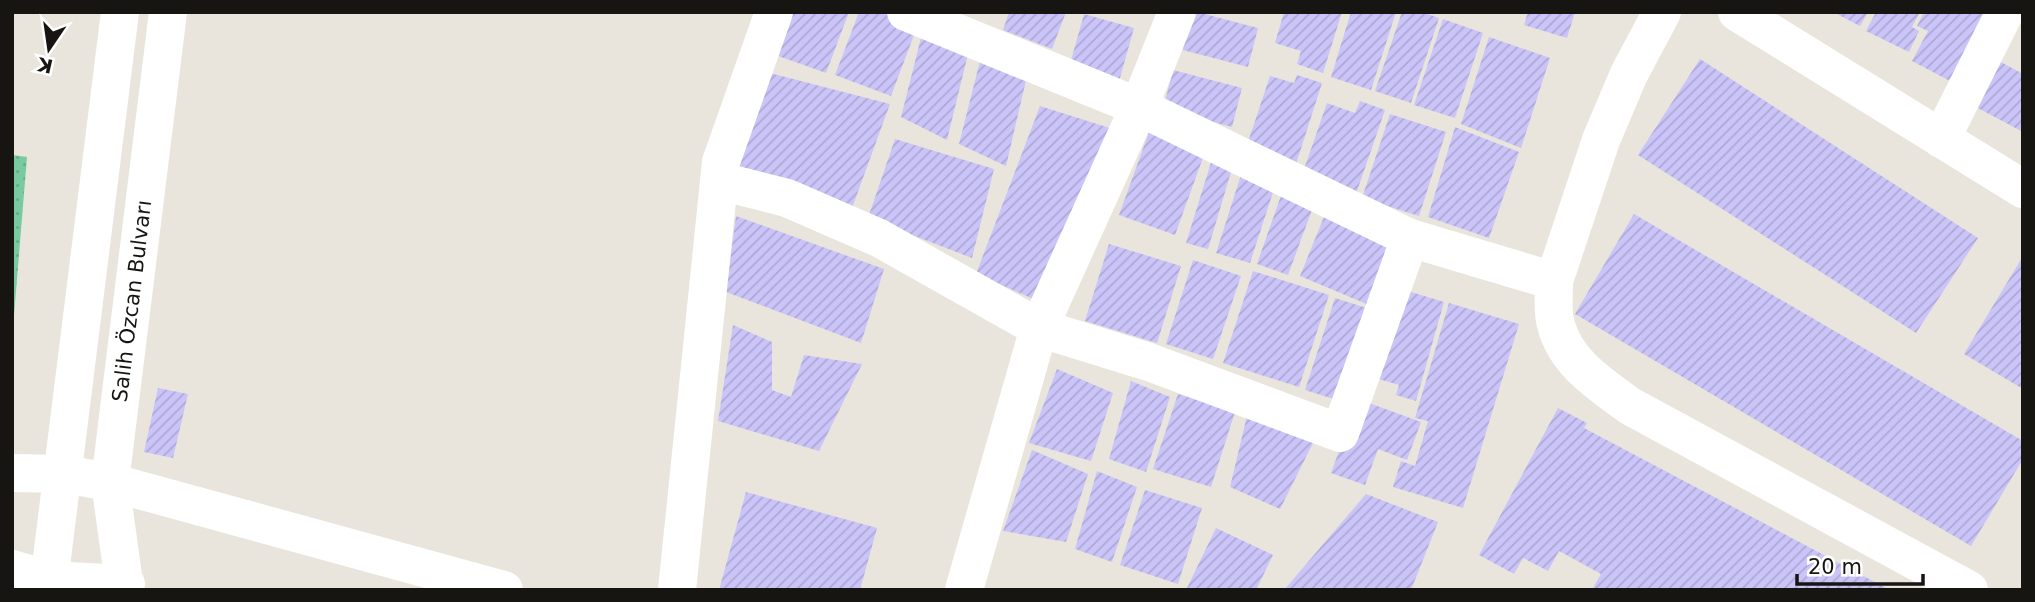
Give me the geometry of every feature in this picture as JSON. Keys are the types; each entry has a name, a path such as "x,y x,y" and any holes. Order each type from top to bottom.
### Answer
{"street":[{"path":"49,585 120,12"},
{"name":"Salih Özcan Bulvarı","path":"126,587 110,482 168,12"},
{"path":"677,590 720,162 774,12"},
{"path":"906,12 1139,107 1410,238 1553,281"},
{"path":"964,590 1039,328 1139,107 1177,12"},
{"path":"1662,12 1629,74 1601,140 1553,281 1555,324 1564,348 1586,374 1630,406 1969,590"},
{"path":"1737,12 2023,189"},
{"path":"1941,139 2005,12"},
{"path":"720,181 787,198 879,238 1039,328 1149,362 1340,433 1410,238"},
{"path":"12,473 63,474 110,482 504,590"},
{"path":"12,569 49,585 126,587"}],"green space":[{"path":"12,155 27,157 12,340"}],"building":[{"path":"785,12 849,12 826,73 770,53"},
{"path":"859,12 902,12 920,19 891,96 835,75"},
{"path":"1009,12 1066,12 1052,49 1003,30"},
{"path":"1189,12 1258,28 1248,67 1179,49"},
{"path":"1284,12 1342,12 1323,73 1297,64 1301,51 1275,43"},
{"path":"1351,12 1396,12 1371,90 1331,77"},
{"path":"1402,12 1422,12 1439,18 1411,103 1375,91"},
{"path":"1528,12 1575,12 1567,38 1524,25"},
{"path":"1833,12 1868,12 1860,26"},
{"path":"1876,12 1920,12 1912,27 1919,31 1909,52 1866,31"},
{"path":"1924,12 1985,12 1950,81 1912,61 1928,31 1917,26"},
{"path":"1084,14 1134,28 1118,85 1068,71"},
{"path":"1443,19 1483,33 1455,118 1414,105"},
{"path":"924,26 969,50 947,140 901,117"},
{"path":"1489,37 1550,58 1521,148 1461,124"},
{"path":"982,53 1027,76 1006,166 959,144"},
{"path":"1700,59 1978,238 1916,333 1638,155"},
{"path":"1999,61 2023,74 2023,132 1974,106"},
{"path":"1173,70 1242,88 1232,127 1163,109"},
{"path":"762,71 890,104 852,208 735,173"},
{"path":"1297,75 1322,83 1296,164 1246,148 1270,76 1294,83"},
{"path":"1360,101 1385,110 1356,194 1302,175 1327,103 1355,113"},
{"path":"1040,106 1116,130 1047,305 976,274"},
{"path":"1390,114 1446,132 1419,216 1362,198"},
{"path":"1455,127 1519,152 1489,238 1428,217"},
{"path":"1149,132 1205,152 1175,235 1119,215"},
{"path":"895,139 994,169 972,258 868,218"},
{"path":"1213,156 1234,162 1208,249 1186,243"},
{"path":"1241,175 1275,186 1250,263 1216,253"},
{"path":"1284,187 1316,199 1288,275 1257,264"},
{"path":"1326,212 1395,241 1369,305 1300,276"},
{"path":"1634,214 2023,441 2023,459 1971,546 1575,314"},
{"path":"736,216 884,269 861,343 726,292"},
{"path":"1109,244 1181,266 1157,343 1085,321"},
{"path":"2023,256 2023,389 1964,354"},
{"path":"1193,260 1241,276 1213,359 1166,344"},
{"path":"1253,271 1329,295 1299,387 1223,363"},
{"path":"1398,288 1444,302 1416,401 1396,395 1399,385 1372,377"},
{"path":"1335,298 1373,310 1343,402 1305,390"},
{"path":"1449,303 1519,324 1463,508 1393,487 1401,461 1415,466 1428,421 1415,418"},
{"path":"733,325 772,342 772,390 791,397 804,355 862,364 819,451 718,421"},
{"path":"1057,369 1113,393 1091,461 1029,443"},
{"path":"1131,381 1170,397 1146,472 1109,459"},
{"path":"158,388 188,394 173,458 144,452"},
{"path":"1178,394 1235,412 1211,487 1153,469"},
{"path":"1358,399 1421,422 1407,460 1378,449 1365,485 1331,473"},
{"path":"1558,408 1587,423 1584,428 1890,590 1592,590 1601,574 1559,551 1548,571 1523,558 1514,574 1479,555"},
{"path":"1247,416 1314,441 1280,509 1230,487"},
{"path":"1032,450 1088,474 1066,542 1003,531"},
{"path":"1097,471 1137,487 1112,562 1075,549"},
{"path":"1145,490 1202,508 1178,584 1120,565"},
{"path":"746,492 877,528 860,590 719,590"},
{"path":"1366,494 1438,522 1411,590 1284,590"},
{"path":"1216,528 1273,555 1256,590 1186,590"}]}
